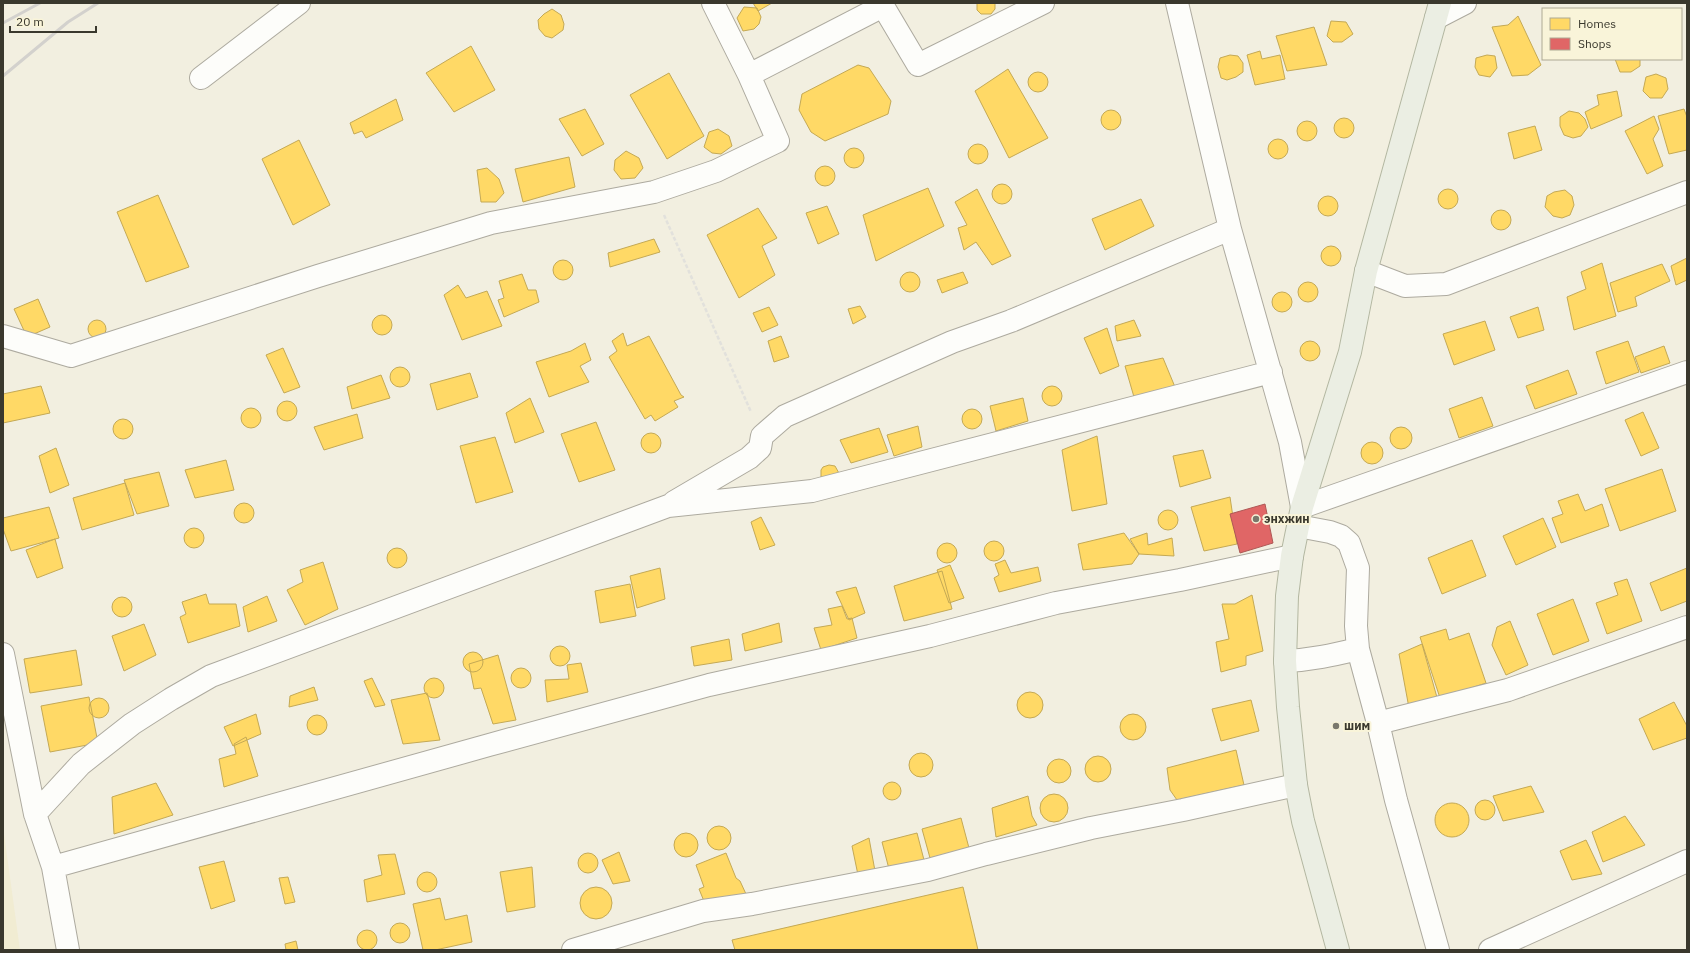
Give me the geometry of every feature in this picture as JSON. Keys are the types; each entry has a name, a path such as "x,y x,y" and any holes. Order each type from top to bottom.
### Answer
{"main road":[{"path":"1338,950 1303,821 1296,785 1288,707 1286,661 1287,596 1292,556 1300,516 1350,352 1366,271 1438,11"}],"street":[{"path":"201,78 299,3"},
{"path":"3,336 72,356 318,276 491,223 654,192 716,171 778,141 749,75 712,3"},
{"path":"749,75 882,4 918,65 1043,3"},
{"path":"1177,3 1230,228 1290,442 1300,516"},
{"path":"1438,11 1465,3"},
{"path":"1366,271 1405,286 1446,284 1687,192"},
{"path":"36,814 81,764 120,732 171,699 211,676 668,506 749,458 760,448 762,436 785,416 952,342 1011,321 1230,228"},
{"path":"668,506 812,491 1271,372"},
{"path":"1300,516 1687,372"},
{"path":"1300,516 1330,532 1341,536 1349,543 1358,568 1356,626 1358,649 1378,723 1396,800 1438,950"},
{"path":"53,867 709,685 930,636 1056,603 1180,580 1292,556"},
{"path":"1378,723 1508,690 1687,627"},
{"path":"1286,661 1323,657 1358,649"},
{"path":"3,654 36,814 53,867 68,950"},
{"path":"573,950 703,911 752,904 928,870 1091,828 1183,810 1296,785"},
{"path":"1490,950 1687,861"}],"path":[{"path":"654,192 762,436"}],"shaded area":[{"path":"3,826 20,950 3,950"}],"building: Homes":[{"path":"753,3 772,3 758,11"},
{"path":"977,3 995,3 995,9 991,14 981,14 977,10"},
{"path":"744,7 757,8 761,17 759,24 754,29 743,31 737,18"},
{"path":"552,9 561,15 564,24 563,30 552,38 545,36 539,29 538,20"},
{"path":"1518,16 1541,65 1528,75 1512,76 1492,27 1508,25"},
{"path":"1331,21 1346,22 1353,34 1342,42 1333,42 1327,36"},
{"path":"1314,27 1327,65 1287,71 1276,36"},
{"path":"471,46 495,90 454,112 426,73"},
{"path":"1260,51 1262,59 1280,55 1285,79 1255,85 1247,55"},
{"path":"1230,55 1238,56 1243,63 1243,72 1236,77 1227,80 1221,78 1218,67 1220,58"},
{"path":"1487,55 1495,56 1497,68 1490,77 1479,75 1475,67 1476,58"},
{"path":"1615,60 1640,60 1640,66 1631,72 1620,72"},
{"path":"858,65 869,68 891,101 888,114 825,141 811,132 799,110 802,94"},
{"path":"1008,69 1048,138 1009,158 975,91"},
{"path":"1038,72 1045,75 1048,82 1045,89 1038,92 1031,89 1028,82 1031,75"},
{"path":"669,73 704,136 667,159 630,95"},
{"path":"1656,74 1666,78 1668,89 1662,98 1650,98 1643,91 1646,77"},
{"path":"1617,91 1622,116 1591,129 1585,112 1599,105 1597,95"},
{"path":"396,99 403,120 366,138 362,131 354,134 350,123"},
{"path":"585,109 604,144 582,156 559,119"},
{"path":"1684,109 1687,117 1687,150 1669,154 1658,116"},
{"path":"1111,110 1118,113 1121,120 1118,127 1111,130 1104,127 1101,120 1104,113"},
{"path":"1569,111 1579,113 1585,119 1588,127 1581,136 1573,138 1564,135 1560,126 1560,117"},
{"path":"1654,116 1659,129 1653,139 1663,166 1647,174 1625,131"},
{"path":"1344,118 1351,121 1354,128 1351,135 1344,138 1337,135 1334,128 1337,121"},
{"path":"1307,121 1314,124 1317,131 1314,138 1307,141 1300,138 1297,131 1300,124"},
{"path":"1535,126 1542,150 1514,159 1508,133"},
{"path":"718,129 729,136 732,146 721,154 712,153 704,147 709,132"},
{"path":"1278,139 1285,142 1288,149 1285,156 1278,159 1271,156 1268,149 1271,142"},
{"path":"299,140 330,205 293,225 262,159"},
{"path":"978,144 985,147 988,154 985,161 978,164 971,161 968,154 971,147"},
{"path":"854,148 861,151 864,158 861,165 854,168 847,165 844,158 847,151"},
{"path":"626,151 639,158 643,168 635,178 621,179 614,170 615,160"},
{"path":"569,157 575,187 523,202 515,169"},
{"path":"825,166 832,169 835,176 832,183 825,186 818,183 815,176 818,169"},
{"path":"487,168 499,179 504,193 496,202 481,202 477,170"},
{"path":"1002,184 1009,187 1012,194 1009,201 1002,204 995,201 992,194 995,187"},
{"path":"928,188 944,226 876,261 863,215"},
{"path":"977,189 1011,256 992,265 976,242 964,250 958,228 967,225 955,202"},
{"path":"1448,189 1455,192 1458,199 1455,206 1448,209 1441,206 1438,199 1441,192"},
{"path":"1565,190 1572,196 1574,205 1570,215 1562,218 1553,216 1545,207 1547,196 1554,192"},
{"path":"158,195 189,267 146,282 117,212"},
{"path":"1328,196 1335,199 1338,206 1335,213 1328,216 1321,213 1318,206 1321,199"},
{"path":"1141,199 1154,226 1105,250 1092,219"},
{"path":"827,206 839,234 818,244 806,213"},
{"path":"758,208 777,238 762,246 775,275 739,298 707,235"},
{"path":"1501,210 1508,213 1511,220 1508,227 1501,230 1494,227 1491,220 1494,213"},
{"path":"654,239 660,252 610,267 608,253"},
{"path":"1331,246 1338,249 1341,256 1338,263 1331,266 1324,263 1321,256 1324,249"},
{"path":"1687,258 1687,280 1676,285 1671,266"},
{"path":"563,260 570,263 573,270 570,277 563,280 556,277 553,270 556,263"},
{"path":"1602,263 1616,316 1574,330 1567,297 1586,289 1581,272"},
{"path":"1662,264 1670,281 1635,297 1637,306 1618,312 1610,283"},
{"path":"910,272 917,275 920,282 917,289 910,292 903,289 900,282 903,275"},
{"path":"963,272 968,283 942,293 937,280"},
{"path":"522,274 528,290 536,290 539,302 504,317 498,300 504,298 499,281"},
{"path":"1308,282 1315,285 1318,292 1315,299 1308,302 1301,299 1298,292 1301,285"},
{"path":"458,285 466,298 487,291 502,326 462,340 444,295"},
{"path":"1282,292 1289,295 1292,302 1289,309 1282,312 1275,309 1272,302 1275,295"},
{"path":"38,299 50,327 27,337 14,309"},
{"path":"860,306 866,317 853,324 848,309"},
{"path":"769,307 778,325 762,332 753,313"},
{"path":"1538,307 1544,330 1518,338 1510,317"},
{"path":"382,315 389,318 392,325 389,332 382,335 375,332 372,325 375,318"},
{"path":"93,320 101,320 106,325 104,336 101,338 93,338 88,333 88,325"},
{"path":"1134,320 1141,336 1117,341 1115,326"},
{"path":"1485,321 1495,350 1454,365 1443,334"},
{"path":"1107,328 1119,366 1100,374 1084,338"},
{"path":"623,333 627,346 649,336 681,395 684,397 674,401 678,407 655,421 651,415 645,419 609,357 617,351 612,341"},
{"path":"781,336 789,357 774,362 768,341"},
{"path":"1310,341 1317,344 1320,351 1317,358 1310,361 1303,358 1300,351 1303,344"},
{"path":"1628,341 1639,372 1606,384 1596,352"},
{"path":"585,343 591,360 580,366 589,382 549,397 536,362 571,351"},
{"path":"1664,346 1670,363 1641,373 1635,357"},
{"path":"283,348 300,387 284,393 266,355"},
{"path":"1163,358 1175,387 1134,397 1125,366"},
{"path":"400,367 407,370 410,377 407,384 400,387 393,384 390,377 393,370"},
{"path":"1568,370 1577,394 1535,409 1526,386"},
{"path":"470,373 478,397 437,410 430,384"},
{"path":"381,375 390,398 352,409 347,387"},
{"path":"41,386 50,413 3,423 3,394"},
{"path":"1052,386 1059,389 1062,396 1059,403 1052,406 1045,403 1042,396 1045,389"},
{"path":"1482,397 1493,426 1459,438 1449,409"},
{"path":"530,398 544,432 515,443 506,413"},
{"path":"1023,398 1028,421 996,431 990,406"},
{"path":"287,401 294,404 297,411 294,418 287,421 280,418 277,411 280,404"},
{"path":"251,408 258,411 261,418 258,425 251,428 244,425 241,418 244,411"},
{"path":"972,409 979,412 982,419 979,426 972,429 965,426 962,419 965,412"},
{"path":"1643,412 1659,448 1641,456 1625,420"},
{"path":"357,414 363,438 324,450 314,427"},
{"path":"123,419 130,422 133,429 130,436 123,439 116,436 113,429 116,422"},
{"path":"596,422 615,470 579,482 561,434"},
{"path":"918,426 922,447 894,456 887,435"},
{"path":"1401,427 1409,430 1412,438 1409,446 1401,449 1393,446 1390,438 1393,430"},
{"path":"879,428 888,452 851,463 840,440"},
{"path":"651,433 658,436 661,443 658,450 651,453 644,450 641,443 644,436"},
{"path":"1097,436 1107,504 1072,511 1062,450"},
{"path":"495,437 513,492 476,503 460,446"},
{"path":"1372,442 1380,445 1383,453 1380,461 1372,464 1364,461 1361,453 1364,445"},
{"path":"56,448 69,485 50,493 39,456"},
{"path":"1203,450 1211,478 1180,487 1173,456"},
{"path":"226,460 234,490 195,498 185,470"},
{"path":"829,465 835,466 840,475 821,478 821,470 823,467"},
{"path":"1662,469 1676,511 1620,531 1605,489"},
{"path":"159,472 169,506 137,514 124,480"},
{"path":"125,483 134,515 82,530 73,498"},
{"path":"1578,494 1585,511 1602,504 1609,526 1561,543 1552,518 1563,514 1558,501"},
{"path":"1230,497 1237,544 1204,551 1191,507"},
{"path":"244,503 251,506 254,513 251,520 244,523 237,520 234,513 237,506"},
{"path":"49,507 59,538 11,551 3,529 3,518"},
{"path":"1168,510 1175,513 1178,520 1175,527 1168,530 1161,527 1158,520 1161,513"},
{"path":"761,517 775,545 760,550 751,522"},
{"path":"1543,518 1556,547 1516,565 1503,536"},
{"path":"194,528 201,531 204,538 201,545 194,548 187,545 184,538 187,531"},
{"path":"1124,533 1139,554 1132,564 1083,570 1078,544"},
{"path":"1147,533 1148,545 1172,538 1174,556 1139,554 1130,539"},
{"path":"55,539 63,568 37,578 26,550"},
{"path":"1472,540 1486,576 1442,594 1428,558"},
{"path":"994,541 1001,544 1004,551 1001,558 994,561 987,558 984,551 987,544"},
{"path":"947,543 954,546 957,553 954,560 947,563 940,560 937,553 940,546"},
{"path":"397,548 404,551 407,558 404,565 397,568 390,565 387,558 390,551"},
{"path":"1005,560 1011,573 1038,567 1041,581 999,592 994,578 999,575 995,564"},
{"path":"323,562 338,609 305,625 287,590 303,582 300,570"},
{"path":"950,565 964,598 949,603 937,570"},
{"path":"660,568 665,599 637,608 630,576"},
{"path":"1687,568 1687,601 1661,611 1650,583"},
{"path":"942,571 952,609 904,621 894,586"},
{"path":"1627,579 1642,621 1607,634 1596,603 1618,595 1614,583"},
{"path":"630,584 636,616 600,623 595,591"},
{"path":"856,587 865,613 849,620 836,592"},
{"path":"206,594 209,604 236,604 240,626 188,643 180,617 186,614 182,602"},
{"path":"1252,595 1263,651 1246,656 1246,665 1221,672 1216,642 1229,639 1222,604 1235,604"},
{"path":"267,596 277,621 248,632 243,607"},
{"path":"122,597 129,600 132,607 129,614 122,617 115,614 112,607 115,600"},
{"path":"1573,599 1589,641 1553,655 1537,614"},
{"path":"842,606 847,619 852,618 857,638 821,650 814,628 832,625 828,609"},
{"path":"1510,621 1528,665 1506,675 1492,645 1497,627"},
{"path":"779,623 782,642 745,651 742,634"},
{"path":"144,624 156,655 124,671 112,636"},
{"path":"1446,629 1449,640 1469,633 1486,683 1440,698 1420,637"},
{"path":"729,639 732,660 694,666 691,647"},
{"path":"1422,644 1438,701 1409,708 1399,654"},
{"path":"560,646 567,649 570,656 567,663 560,666 553,663 550,656 553,649"},
{"path":"76,650 82,685 30,693 24,659"},
{"path":"473,652 480,655 483,662 480,669 473,672 466,669 463,662 466,655"},
{"path":"498,655 516,720 493,724 481,688 474,689 469,664"},
{"path":"581,663 588,692 547,702 545,680 569,679 567,665"},
{"path":"521,668 528,671 531,678 528,685 521,688 514,685 511,678 514,671"},
{"path":"372,678 385,705 375,707 364,681"},
{"path":"434,678 441,681 444,688 441,695 434,698 427,695 424,688 427,681"},
{"path":"314,687 318,700 289,707 290,696"},
{"path":"1030,692 1039,696 1043,705 1039,714 1030,718 1021,714 1017,705 1021,696"},
{"path":"427,693 440,740 403,744 391,700"},
{"path":"89,697 98,743 50,752 41,706"},
{"path":"99,698 106,701 109,708 106,715 99,718 92,715 89,708 92,701"},
{"path":"1251,700 1259,731 1221,741 1212,709"},
{"path":"1674,702 1687,726 1687,738 1653,750 1639,719"},
{"path":"256,714 261,734 233,746 224,727"},
{"path":"1133,714 1142,718 1146,727 1142,736 1133,740 1124,736 1120,727 1124,718"},
{"path":"317,715 324,718 327,725 324,732 317,735 310,732 307,725 310,718"},
{"path":"246,737 258,776 224,787 219,759 236,754 234,744"},
{"path":"1236,750 1244,785 1177,800 1170,790 1167,768"},
{"path":"916,753 926,753 933,760 933,770 926,777 916,777 909,770 909,760"},
{"path":"1098,756 1107,760 1111,769 1107,778 1098,782 1089,778 1085,769 1089,760"},
{"path":"1054,759 1064,759 1071,766 1071,776 1064,783 1054,783 1047,776 1047,766"},
{"path":"888,782 896,782 901,787 899,798 896,800 888,800 883,795 883,787"},
{"path":"156,783 173,815 114,834 112,797"},
{"path":"1531,786 1544,812 1503,821 1493,796"},
{"path":"1054,794 1064,798 1068,808 1064,818 1054,822 1044,818 1040,808 1044,798"},
{"path":"1028,796 1032,816 1037,825 996,837 992,808"},
{"path":"1485,800 1492,803 1495,810 1492,817 1485,820 1478,817 1475,810 1478,803"},
{"path":"1449,803 1455,803 1459,804 1466,810 1469,820 1468,827 1462,834 1455,837 1449,837 1445,836 1438,830 1435,823 1435,817 1436,813 1442,806"},
{"path":"1625,816 1645,845 1603,862 1592,832"},
{"path":"961,818 969,848 930,858 922,829"},
{"path":"714,826 724,826 731,833 731,843 724,850 714,850 707,843 707,833"},
{"path":"681,833 691,833 698,840 698,850 691,857 681,857 674,850 674,840"},
{"path":"917,833 924,860 889,869 882,842"},
{"path":"869,838 875,871 858,875 852,846"},
{"path":"1586,840 1602,874 1572,880 1560,851"},
{"path":"619,852 630,881 613,884 602,860"},
{"path":"588,853 595,856 598,863 595,870 588,873 581,870 578,863 581,856"},
{"path":"726,853 736,878 740,881 746,894 708,911 699,889 704,887 696,865"},
{"path":"395,854 405,894 367,902 364,880 382,875 378,855"},
{"path":"224,861 235,901 211,909 199,867"},
{"path":"532,867 535,907 507,912 500,872"},
{"path":"427,872 434,875 437,882 434,889 427,892 420,889 417,882 420,875"},
{"path":"288,877 295,902 285,904 279,878"},
{"path":"596,887 605,890 609,894 612,903 609,912 605,916 596,919 587,916 583,912 580,903 583,894 587,890"},
{"path":"963,887 978,950 735,950 732,940"},
{"path":"440,898 445,920 467,915 472,942 435,950 423,950 413,904"},
{"path":"400,923 407,926 410,933 407,940 400,943 393,940 390,933 393,926"},
{"path":"367,930 374,933 377,940 374,947 367,950 360,947 357,940 360,933"},
{"path":"296,941 298,950 286,950 285,944"}],"building: Shops":[{"path":"1265,504 1273,543 1240,553 1230,514"}],"railway":[{"path":"3,23 40,3"},
{"path":"3,76 68,22 98,3"}],"place":[{"name":"энхжин","path":"1256,519"},
{"name":"шим","path":"1336,726"}]}
